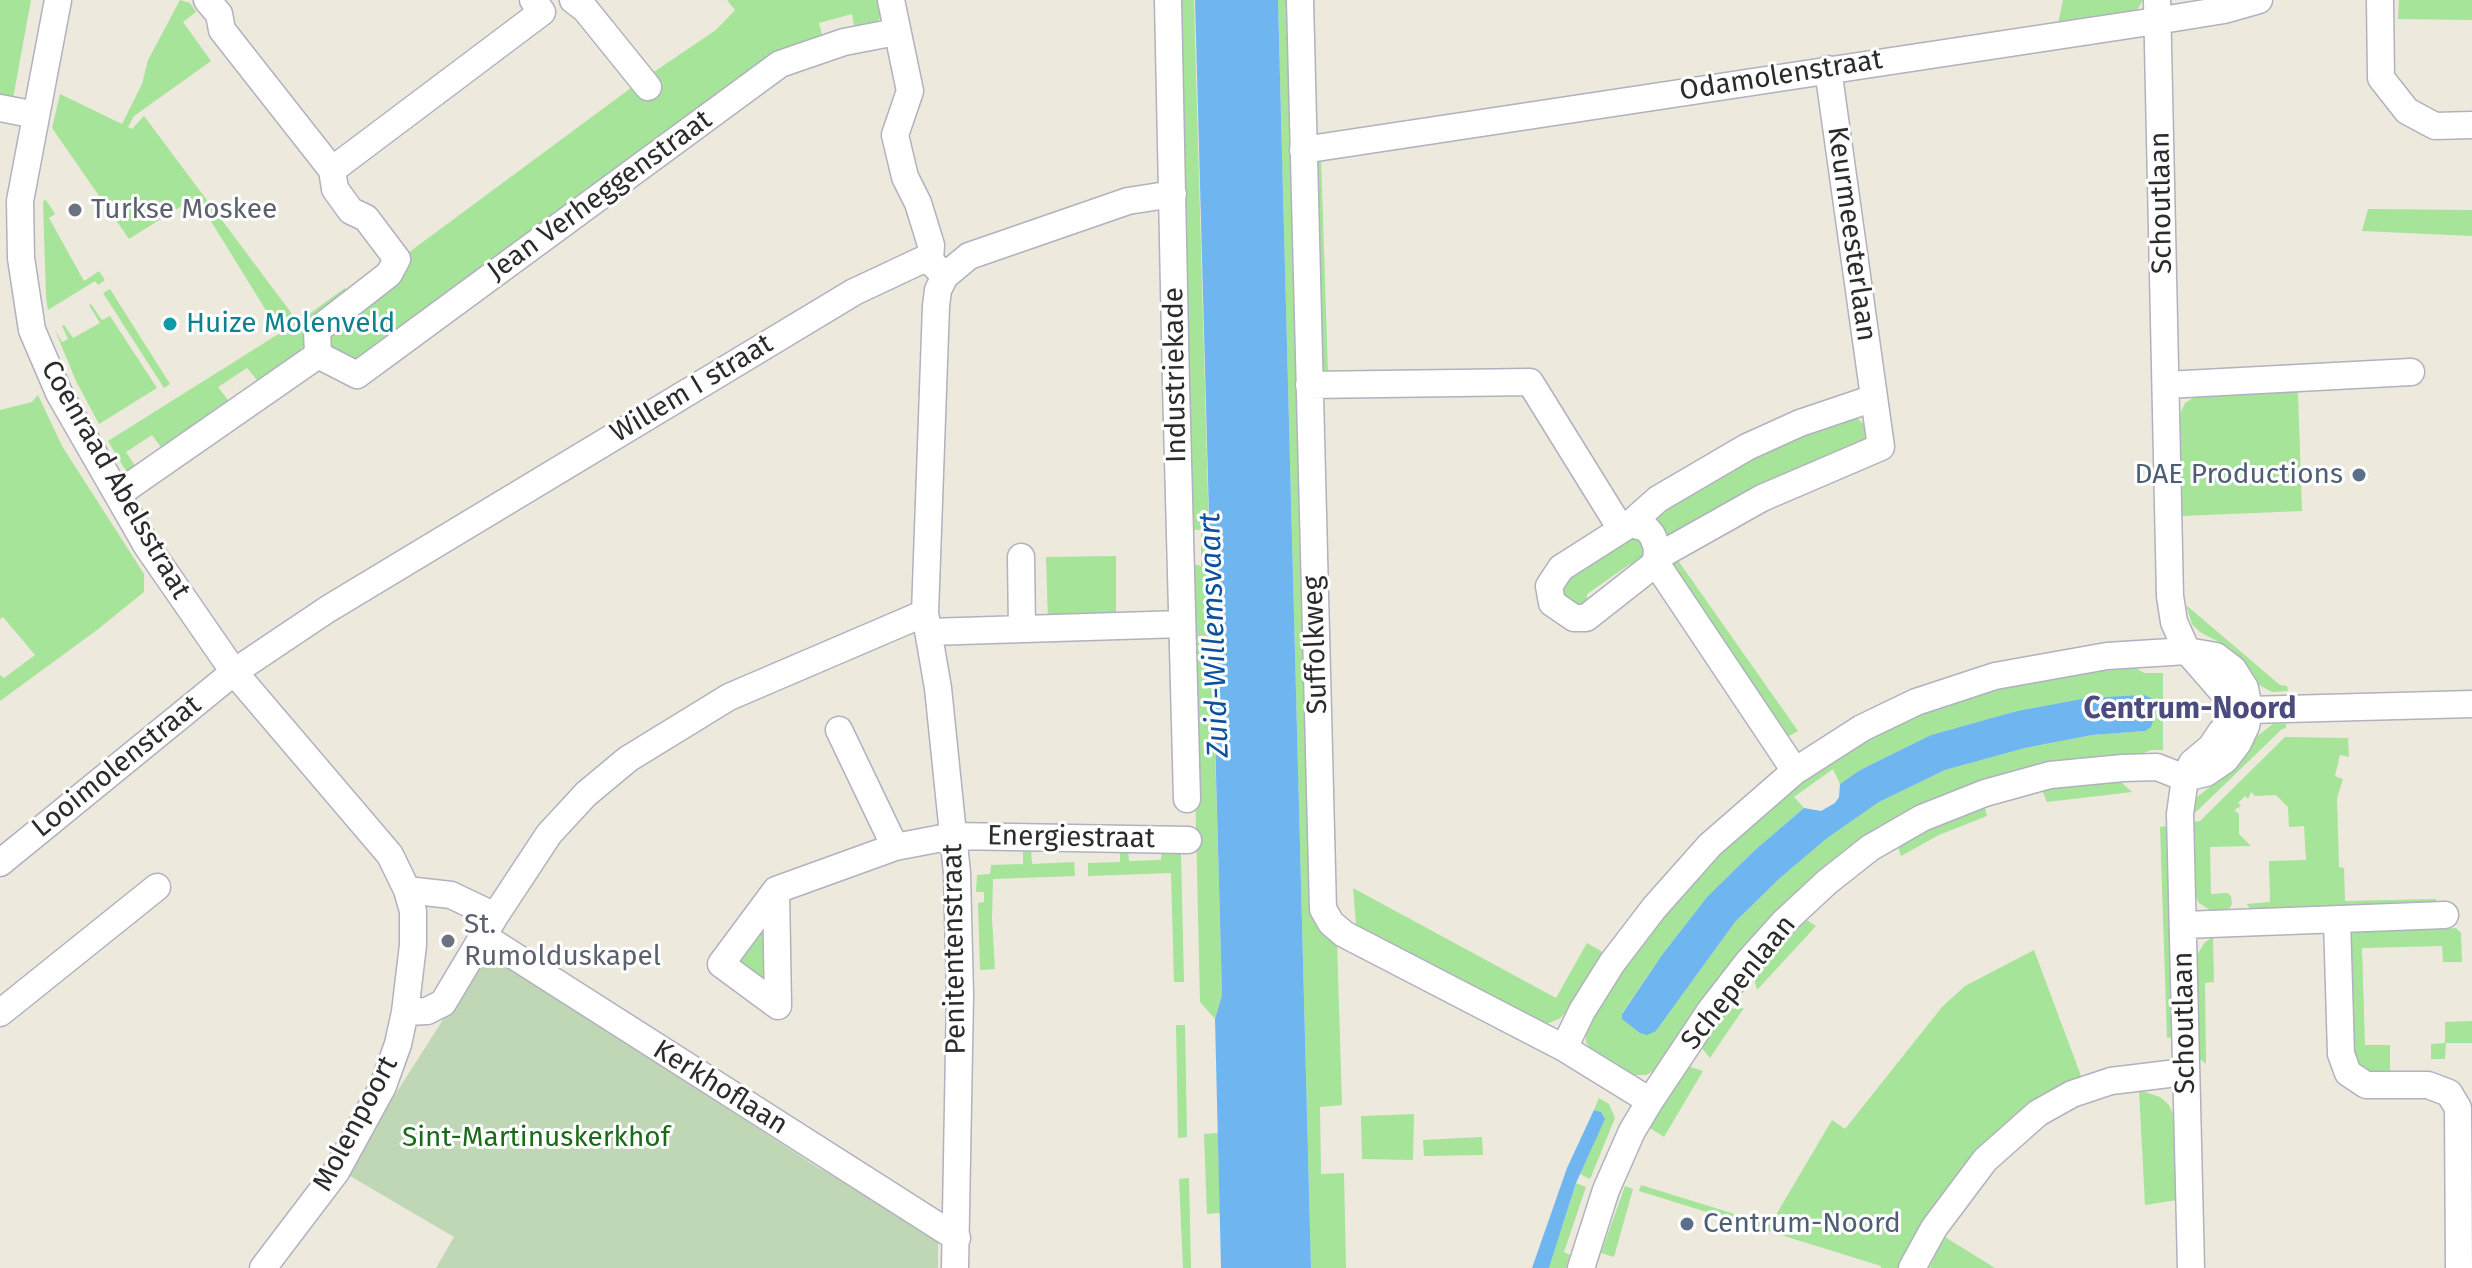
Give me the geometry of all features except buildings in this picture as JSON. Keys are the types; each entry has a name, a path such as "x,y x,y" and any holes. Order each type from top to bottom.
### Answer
{"street":[{"name":"Coenraad Abelsstraat","path":"58,0 20,201 21,258 34,339 59,393 147,546 234,672 390,855 407,890 413,911 413,945 405,1012"},
{"path":"118,494 318,355 317,330 389,274 397,259 366,218 351,211 335,189 332,170 222,30 219,14 207,0"},
{"path":"332,170 538,6 556,1 572,0 585,9 648,87"},
{"path":"891,0 910,91 895,135 905,177 918,203 938,269"},
{"name":"Industriekade","path":"1168,0 1187,799"},
{"name":"Suffolkweg","path":"1300,0 1323,909 1331,923 1344,934 1564,1048 1650,1101"},
{"name":"Odamolenstraat","path":"1303,150 1828,69 2156,11 2224,10 2259,0"},
{"path":"2380,0 2381,78 2407,111 2435,126 2472,125"},
{"name":"Schoutlaan","path":"2156,11 2170,596 2174,622 2187,651 2221,690 2249,710"},
{"name":"Jean Verheggenstraat","path":"318,355 357,375 780,64 844,42 896,32"},
{"name":"Keurmeesterlaan","path":"1657,560 1762,498 1881,447 1828,69"},
{"path":"0,108 36,115"},
{"name":"Willem I straat","path":"234,672 328,609 854,292 920,261 938,269 1128,201 1173,194"},
{"name":"Penitentenstraat","path":"938,269 927,622 957,873 960,995 955,1268"},
{"path":"2166,385 2411,372"},
{"path":"1309,385 1530,382 1626,526"},
{"path":"1657,560 1586,618 1574,618 1552,603 1549,586 1561,568 1626,526 1658,499 1747,447 1800,423 1874,398"},
{"path":"1626,526 1646,528 1652,535 1657,547 1657,560 1795,771"},
{"path":"1021,557 1022,629"},
{"path":"405,1012 427,1011 443,1003 549,834 586,794 628,759 729,697 927,622 1022,629 1182,624"},
{"path":"1564,1048 1582,1011 1612,963 1654,908 1710,845 1795,771 1862,728 1916,702 1995,676 2107,656 2187,651"},
{"name":"Looimolenstraat","path":"0,863 234,672"},
{"path":"2185,778 2206,773 2225,760 2238,743 2249,710 2472,704"},
{"path":"839,730 895,847"},
{"name":"Schepenlaan","path":"1581,1268 1606,1190 1632,1131 1650,1101 1710,1011 1784,922 1827,882 1870,848 1922,818 1985,793 2050,775 2157,767 2185,778"},
{"name":"Schoutlaan","path":"2185,778 2180,814 2191,1268"},
{"name":"Energiestraat","path":"776,890 895,847 953,836 1188,840"},
{"path":"0,1013 157,887"},
{"path":"407,890 451,895 489,926"},
{"path":"2184,925 2445,915"},
{"path":"2337,920 2341,1054 2348,1073 2366,1085 2428,1085 2449,1093 2458,1108 2459,1268"},
{"name":"Kerkhoflaan","path":"489,926 957,1238"},
{"name":"Molenpoort","path":"263,1268 336,1172 383,1086 398,1044 405,1012"},
{"path":"1912,1268 1934,1228 1985,1160 2038,1113 2072,1094 2111,1081 2185,1072"}],"green space":[{"path":"0,0 31,0 12,104 0,102"},
{"path":"180,0 190,3 196,12 183,22 211,61 134,116 128,127 132,129 144,116 298,322 345,288 348,295 311,327 304,346 293,357 257,380 247,368 218,387 228,400 161,447 152,435 126,452 135,466 126,471 108,441 280,333 196,197 129,239 52,128 60,94 122,124 142,84 148,60"},
{"path":"727,0 880,0 881,16 873,29 855,32 852,14 819,23 823,39 782,51 338,371 326,331 385,270 639,82 716,30 735,10"},
{"path":"1180,0 1194,0 1222,995 1215,1019 1200,1002 1190,563 1201,566 1201,530 1189,530 1187,393 1190,386"},
{"path":"1278,0 1289,0 1337,940 1342,1105 1320,1107 1321,1174 1344,1173 1346,1268 1311,1268"},
{"path":"2063,0 2143,0 2136,12 2058,24"},
{"path":"2399,0 2472,0 2472,20 2398,19"},
{"path":"1321,158 1328,373 1319,368 1316,163"},
{"path":"46,200 55,214 49,218 84,281 99,271 105,280 98,285 95,281 48,310 43,201"},
{"path":"2368,209 2472,210 2472,236 2362,231"},
{"path":"110,289 170,384 164,388 103,293"},
{"path":"91,304 102,320 110,316 157,388 99,424 76,381 55,330 62,342 68,339 64,325 73,338 100,323"},
{"path":"2298,392 2302,511 2182,516 2179,417 2185,403 2198,395"},
{"path":"38,395 62,446 144,574 144,592 0,701 0,675 4,678 35,655 3,617 0,619 0,410 32,402"},
{"path":"1849,417 1864,424 1865,440 1674,538 1661,532 1657,524 1659,512 1783,441"},
{"path":"1637,536 1645,543 1647,552 1638,566 1630,564 1587,594 1587,601 1579,606 1562,599 1561,580 1567,574 1574,575 1616,548 1618,539"},
{"path":"1116,556 1116,620 1048,621 1046,557"},
{"path":"1677,559 1798,731 1789,736 1776,731 1672,567"},
{"path":"2186,605 2280,685 2287,686 2288,691 2272,692 2254,682 2230,648 2200,632 2192,624"},
{"path":"2136,668 2144,673 2163,673 2163,750 2151,750 1878,831 1657,1069 1646,1075 1630,1075 1593,1052 1586,1042 1588,1018 1659,918 1759,812 1828,761 1900,721 1980,693 2058,675","holes":["2087,698 2145,731 2092,735 2025,748 1945,770 1879,802 1826,839 1735,922 1656,1031 1622,1013 1707,897 1804,808 1794,797 1833,769 1840,784 1860,770 1931,735 2017,711"]},
{"path":"2273,724 2286,724 2286,728 2196,812 2192,812 2197,797 2228,773 2252,740"},
{"path":"2285,737 2348,738 2349,757 2340,755 2335,776 2343,779 2337,798 2339,867 2344,868 2345,901 2436,899 2436,906 2251,911 2247,904 2270,902 2269,861 2306,860 2304,826 2289,827 2288,807 2276,795 2255,796 2251,792 2248,799 2245,796 2238,803 2241,806 2234,810 2239,814 2239,834 2251,846 2210,847 2211,894 2227,893 2231,896 2232,904 2228,911 2221,913 2199,903 2193,891 2190,822 2200,821"},
{"path":"2121,778 2132,792 2047,802 2041,788"},
{"path":"1984,804 1987,816 1939,835 1901,856 1898,847 1934,826"},
{"path":"2166,826 2173,1037 2167,1038 2160,827"},
{"path":"1162,845 1180,851 1181,855 1184,982 1174,982 1171,873 1088,876 1088,863 1120,862 1120,846 1128,846 1129,861 1161,860"},
{"path":"1031,849 1032,864 1074,862 1075,876 993,879 995,969 980,970 978,903 984,902 984,892 976,892 977,875 990,874 991,865 1023,864 1023,850"},
{"path":"1353,888 1556,998 1587,943 1606,954 1570,1009 1559,1019 1546,1024 1534,1023 1356,925"},
{"path":"765,914 766,982 739,964 734,952"},
{"path":"1805,919 1816,926 1757,990 1753,974"},
{"path":"2456,928 2461,933 2462,962 2443,962 2442,946 2362,948 2365,1045 2390,1045 2390,1076 2378,1077 2358,1066 2352,1054 2347,932"},
{"path":"2213,937 2214,982 2205,983 2206,1064 2196,1056 2194,960 2205,942"},
{"path":"2034,950 2081,1076 2030,1104 1901,1268 1881,1268 1639,1191 1641,1185 1770,1225 1832,1120 1845,1129 1942,1007 1965,986"},
{"name":"Sint-Martinuskerkhof","path":"485,954 817,1167 883,1204 938,1224 938,1268 436,1268 454,1237 345,1173"},
{"path":"1744,1008 1710,1058 1700,1046 1725,1009"},
{"path":"2472,1021 2472,1043 2446,1043 2445,1059 2431,1059 2431,1044 2445,1043 2445,1022"},
{"path":"1176,1025 1185,1025 1187,1137 1178,1138"},
{"path":"1687,1066 1703,1071 1664,1137 1650,1128"},
{"path":"2139,1090 2160,1097 2173,1114 2177,1200 2145,1205"},
{"path":"1599,1098 1609,1104 1615,1118 1590,1179 1580,1174 1604,1119 1601,1112 1594,1110"},
{"path":"1414,1114 1413,1160 1362,1159 1361,1116"},
{"path":"1218,1133 1220,1213 1207,1214 1204,1134"},
{"path":"1482,1137 1483,1155 1424,1156 1423,1140"},
{"path":"1189,1178 1191,1268 1183,1268 1179,1179"},
{"path":"1576,1183 1586,1187 1564,1252 1570,1255 1566,1268 1549,1268"},
{"path":"1625,1186 1633,1189 1614,1257 1601,1253"},
{"path":"1945,1237 1995,1268 1929,1268"}],"water":[{"name":"Zuid-Willemsvaart","path":"1195,0 1278,0 1311,1268 1221,1268 1215,1019 1222,995"},
{"path":"2144,695 2151,698 2156,713 2151,727 2145,731 2092,735 2025,748 1945,770 1879,802 1826,839 1735,922 1656,1031 1647,1035 1640,1033 1622,1019 1622,1014 1662,955 1707,897 1804,808 1821,811 1835,803 1840,784 1860,770 1931,735 2017,711 2087,698"},
{"path":"1594,1110 1601,1112 1605,1119 1576,1183 1549,1268 1532,1268 1567,1168"}],"place":[{"name":"Turkse Moskee","path":"75,210"},
{"name":"Huize Molenveld","path":"170,324"},
{"name":"DAE Productions","path":"2359,475"},
{"name":"St. Rumolduskapel","path":"448,941"},
{"name":"Centrum-Noord","path":"1687,1224"}],"district":[{"name":"Centrum-Noord","path":"2190,710"}]}
